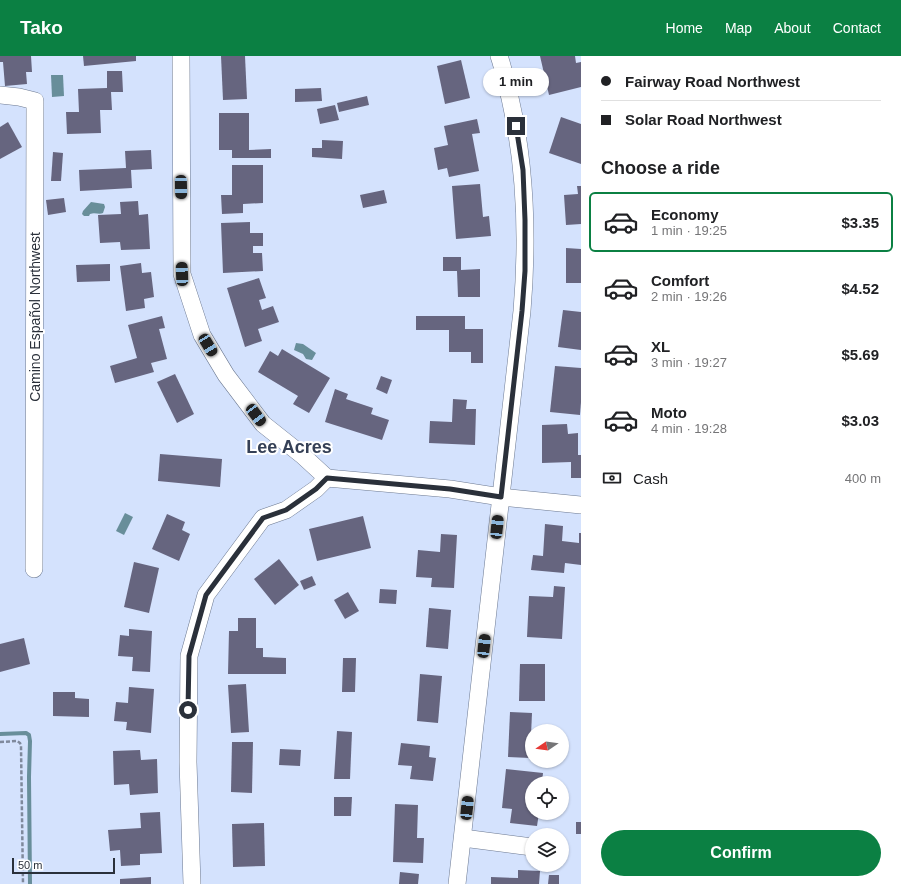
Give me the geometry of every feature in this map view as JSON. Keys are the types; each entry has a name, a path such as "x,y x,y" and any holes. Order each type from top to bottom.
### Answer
{"street":[{"path":"181,56 182,274 202,335 226,375 263,424 302,455 327,478 450,489 501,497 581,505"},
{"path":"457,884 522,311 525,271 523,170 516,126 499,56"},
{"name":"Camino Español Northwest","path":"0,95 35,101 34,569"},
{"path":"192,884 188,762 189,656 206,595 263,518 286,510 316,489 327,478"},
{"path":"463,838 525,846"}],"path":[{"path":"0,742 17,741 21,746 23,884"}],"water":[{"path":"51,75 63,75 64,96 52,97"},
{"path":"91,202 104,204 105,207 103,213 92,213 89,216 84,216 82,214 83,211"},
{"path":"296,343 303,344 316,353 312,360 306,359 303,354 294,350"},
{"path":"125,513 133,517 124,535 116,531"}],"building":[{"path":"0,56 31,56 32,72 26,72 27,84 5,86 3,62 0,62"},
{"path":"83,56 136,56 136,61 84,66"},
{"path":"221,56 245,56 247,99 223,100"},
{"path":"540,56 575,56 576,63 581,62 581,87 549,95"},
{"path":"461,60 470,98 445,104 437,66"},
{"path":"107,71 122,71 123,92 111,92 112,110 100,110 101,133 67,134 66,112 79,112 78,89 107,88"},
{"path":"321,88 322,101 295,102 295,89"},
{"path":"367,96 369,105 339,112 337,103"},
{"path":"335,105 339,120 320,124 317,109"},
{"path":"219,113 249,113 249,150 271,149 271,158 232,158 232,150 219,150"},
{"path":"561,117 581,124 581,164 549,153"},
{"path":"477,119 480,133 472,134 479,171 449,177 447,168 438,170 434,148 448,145 444,126"},
{"path":"8,122 22,147 0,159 0,127"},
{"path":"322,140 343,141 342,159 312,157 312,148 322,148"},
{"path":"151,150 152,169 131,170 132,188 80,191 79,170 126,168 125,151"},
{"path":"53,152 63,153 61,181 51,181"},
{"path":"232,165 263,165 263,203 243,204 243,213 222,214 221,195 232,195"},
{"path":"480,184 483,217 489,216 491,236 456,239 452,186"},
{"path":"577,186 581,186 581,224 566,225 564,195 578,194"},
{"path":"384,190 387,203 363,208 360,195"},
{"path":"64,198 66,212 48,215 46,200"},
{"path":"138,201 139,215 148,214 150,249 121,250 120,242 100,243 98,215 121,214 120,202"},
{"path":"250,222 250,233 263,233 263,246 253,246 253,253 262,253 263,271 223,273 221,223"},
{"path":"566,248 581,249 581,283 566,283"},
{"path":"443,257 461,257 461,270 480,269 480,297 458,297 457,271 443,271"},
{"path":"141,263 142,273 151,272 154,297 144,299 145,308 126,311 120,266"},
{"path":"110,264 110,281 77,282 76,265"},
{"path":"259,278 266,298 259,300 262,310 273,306 279,322 258,329 262,341 245,347 227,288"},
{"path":"563,310 581,312 581,350 558,347"},
{"path":"162,316 165,328 159,329 167,359 151,363 154,372 115,383 110,366 137,358 128,325"},
{"path":"416,316 465,316 465,329 483,329 483,363 471,363 471,352 449,352 449,330 416,330"},
{"path":"282,349 330,378 309,413 293,404 298,396 258,372 270,351 278,356"},
{"path":"555,366 581,368 580,415 550,412"},
{"path":"175,374 194,414 177,423 157,382"},
{"path":"381,376 392,380 387,394 376,389"},
{"path":"335,389 348,394 346,399 373,408 371,414 389,420 382,440 325,422"},
{"path":"453,399 467,400 466,409 476,409 475,445 429,443 430,421 452,422"},
{"path":"567,424 568,434 578,433 578,455 581,455 581,478 571,478 571,462 542,463 542,425"},
{"path":"160,454 222,459 220,487 158,481"},
{"path":"167,514 185,522 182,530 190,534 179,561 152,549"},
{"path":"363,516 371,548 317,561 309,529"},
{"path":"545,524 563,526 562,541 579,543 579,533 581,533 581,565 565,563 564,573 531,570 533,555 543,556"},
{"path":"441,534 457,535 454,588 431,587 432,578 416,577 418,550 440,552"},
{"path":"279,559 299,585 275,605 254,579"},
{"path":"134,562 159,568 149,613 124,607"},
{"path":"312,576 316,585 304,590 300,581"},
{"path":"554,586 565,587 562,639 527,637 529,596 553,597"},
{"path":"380,589 397,590 396,604 379,603"},
{"path":"348,592 359,611 345,619 334,600"},
{"path":"429,608 451,610 448,649 426,647"},
{"path":"238,618 256,618 256,648 263,648 263,657 286,658 286,674 228,674 229,631 238,631"},
{"path":"129,629 152,631 150,672 132,671 133,657 118,656 120,635 129,636"},
{"path":"24,638 30,664 0,672 0,644"},
{"path":"343,658 356,658 355,692 342,692"},
{"path":"520,664 545,664 545,701 519,701"},
{"path":"420,674 442,676 438,723 417,721"},
{"path":"246,684 249,732 231,733 228,685"},
{"path":"129,687 154,689 151,733 126,730 127,722 114,721 116,702 128,703"},
{"path":"53,692 75,692 75,698 89,699 89,717 53,716"},
{"path":"510,712 532,713 532,724 525,724 525,758 508,757"},
{"path":"337,731 352,732 350,779 334,779"},
{"path":"232,742 253,742 252,793 231,792"},
{"path":"401,743 430,746 429,757 436,758 433,781 410,779 412,766 398,765"},
{"path":"280,749 301,750 300,766 279,765"},
{"path":"140,750 141,760 157,759 158,793 130,795 129,784 114,785 113,751"},
{"path":"506,769 543,773 543,776 525,776 525,820 538,820 537,826 510,823 512,809 502,808"},
{"path":"334,797 352,797 351,816 334,816"},
{"path":"395,804 418,805 417,838 424,838 423,863 393,862"},
{"path":"160,812 162,853 140,854 140,865 121,866 120,850 110,851 108,830 141,828 140,813"},
{"path":"576,822 581,822 581,834 576,834"},
{"path":"264,823 265,866 233,867 232,824"},
{"path":"518,870 525,870 525,872 540,872 539,884 491,884 491,877 518,878"},
{"path":"400,872 419,874 418,884 399,884"},
{"path":"549,875 559,875 559,884 548,884"},
{"path":"151,877 151,884 120,884 120,879"}],"waterway":[{"path":"0,734 26,733 29,735 30,884"}],"district":[{"name":"Lee Acres","path":"289,447"}],"route":[{"path":"188,710 189,656 206,595 263,518 286,510 316,489 327,478 450,489 501,497 522,311 525,271 523,170 516,126"}]}
